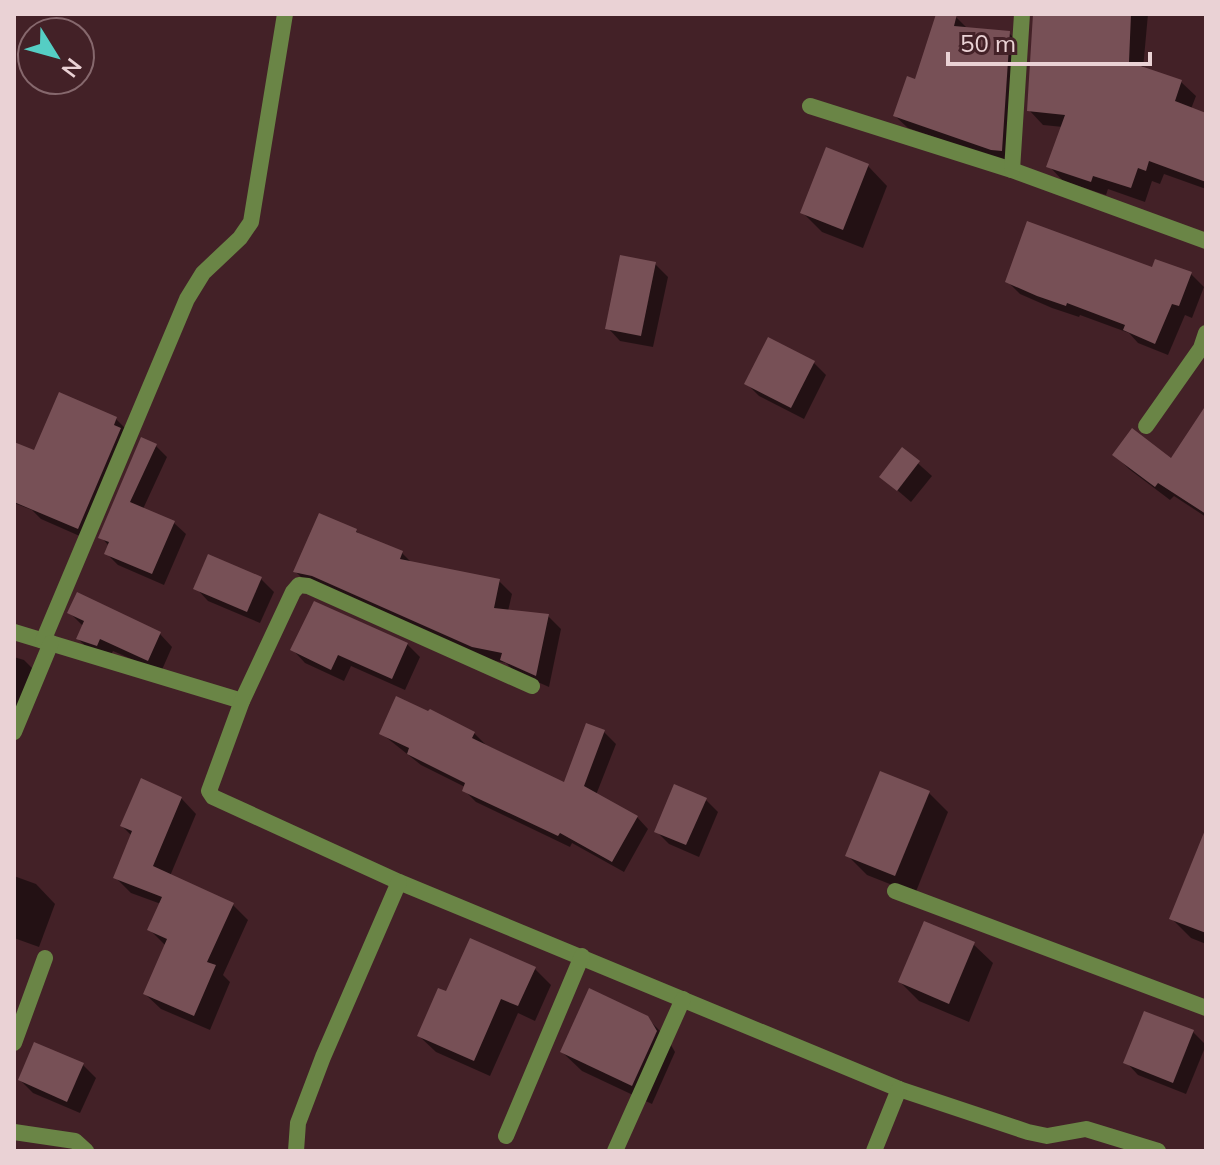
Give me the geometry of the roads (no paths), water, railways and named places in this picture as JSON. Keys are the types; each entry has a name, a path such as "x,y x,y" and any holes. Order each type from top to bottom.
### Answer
{"street":[{"path":"14,732 47,642 187,299 203,273 240,238 251,222 285,14"},
{"path":"1012,170 1022,14"},
{"path":"810,106 1012,170 1206,241"},
{"path":"1146,426 1201,348 1206,333"},
{"path":"532,686 308,586 299,585 242,701 209,791 213,797 399,882 899,1089 1028,1132 1047,1136 1086,1129 1158,1151"},
{"path":"14,632 242,701"},
{"path":"296,1151 298,1123 323,1057 399,882"},
{"path":"895,891 1206,1008"},
{"path":"506,1136 582,956"},
{"path":"14,1043 45,958"},
{"path":"615,1151 683,999"},
{"path":"874,1151 899,1089"},
{"path":"14,1132 75,1141 86,1151"}]}
